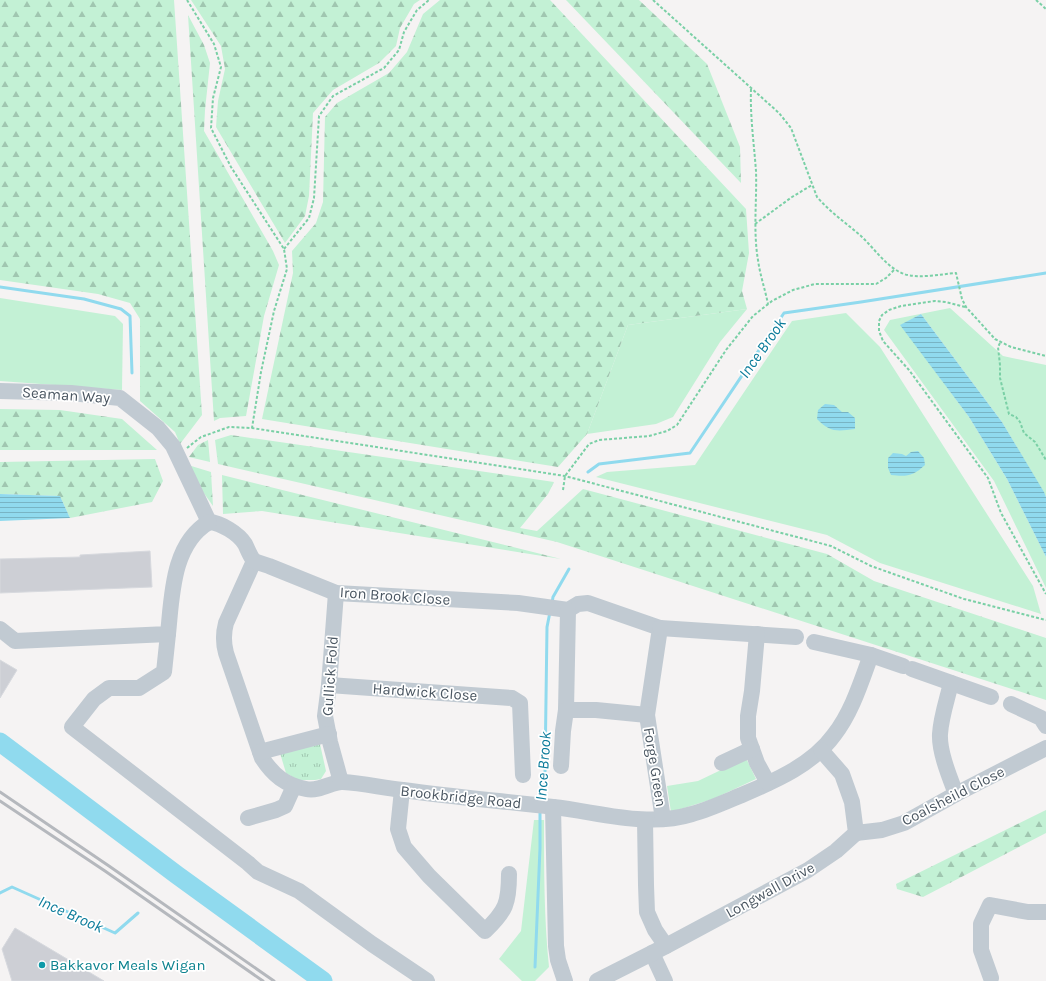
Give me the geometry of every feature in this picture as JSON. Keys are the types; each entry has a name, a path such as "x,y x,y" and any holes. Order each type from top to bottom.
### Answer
{"street":[{"name":"Seaman Way","path":"0,391 120,398 158,428 173,446 209,522"},
{"path":"254,561 242,540 217,522 209,522 202,526 188,543 179,561 175,574 164,672 139,688 109,688 94,699 72,726 258,872 299,891 372,944 427,981"},
{"name":"Iron Brook Close","path":"254,561 336,593 518,603 565,610"},
{"name":"Brookbridge Road","path":"254,561 226,623 223,633 223,643 262,758 271,771 281,779 294,786 308,790 325,788 341,782 550,806 645,820 690,815 715,807 768,783 798,767 821,750 835,734 846,715 871,655"},
{"name":"Gullick Fold","path":"336,593 329,685 325,716 328,734 341,782"},
{"path":"561,766 562,731 566,710 565,610 578,604 588,603 660,628 796,637"},
{"name":"Forge Green","path":"660,628 647,715 664,819"},
{"path":"0,630 15,641 168,634"},
{"path":"757,634 752,691 748,716 748,738 757,763 768,783"},
{"path":"814,642 871,655 991,697"},
{"path":"951,683 943,714 940,736 946,768 956,794"},
{"name":"Hardwick Close","path":"329,685 512,698 520,703 523,774"},
{"path":"1011,704 1041,718 1046,726"},
{"name":"Forge Green","path":"566,710 596,710 647,715"},
{"path":"260,752 328,734"},
{"name":"Coalsheild Close","path":"856,833 882,830 904,823 956,794 1046,748"},
{"path":"722,763 752,749"},
{"path":"821,750 842,774 852,802 856,833"},
{"path":"248,818 285,806 294,786"},
{"path":"402,790 398,829 404,847 429,876 485,931 504,909 509,894 509,874"},
{"path":"550,806 556,946 558,960 565,981"},
{"path":"645,820 647,912 666,946"},
{"name":"Longwall Drive","path":"597,981 808,870 836,851 856,833"},
{"path":"991,978 981,950 981,924 990,905 1028,912 1046,912"},
{"path":"652,953 665,981"}],"path":[{"path":"187,0 214,44 221,67 213,98 211,128 231,166 284,249 287,268 274,311 261,372 252,428"},
{"path":"284,249 310,218 314,198 319,116 333,96 384,68 399,50 404,32 417,10 429,0"},
{"path":"653,0 779,113 791,128 817,197 824,206 861,236 885,261 895,269 906,274 918,276 956,273 962,299 966,308 995,339 1011,347 1046,356"},
{"path":"1036,0 1046,9"},
{"path":"751,89 750,107 756,178 758,260 768,304"},
{"path":"756,224 792,197 812,185"},
{"path":"562,490 565,476 589,444 599,440 649,436 667,431 677,425 726,350 753,316 768,304 794,290 816,284 876,284 886,278 895,269"},
{"path":"966,308 946,302 935,301 901,306 882,315 879,321 879,331 883,341 909,370 988,478 1001,513 1046,594"},
{"path":"1000,342 998,347 1000,378 1009,414 1016,417 1020,422 1024,433 1035,442 1046,460"},
{"path":"177,456 202,437 229,427 252,428 565,476 831,546 871,566 964,599 1046,620"}],"green space":[{"path":"0,0 174,0 202,415 180,444 175,432 140,401 140,319 130,303 98,294 0,280"},
{"path":"191,0 420,0 414,4 400,28 396,46 379,63 333,90 313,113 309,196 305,216 285,243 216,127 218,101 225,69 221,46"},
{"path":"440,0 550,0 746,209 749,253 742,291 747,309 628,325 587,434 558,467 262,419 293,273 292,251 316,223 323,202 325,117 337,103 389,73 407,52 423,14"},
{"path":"566,0 639,0 707,64 740,147 741,183"},
{"path":"188,15 204,45 210,63 204,131 273,251 279,265 264,316 246,416 220,418 214,421"},
{"path":"0,298 115,316 123,324 122,390 0,381"},
{"path":"950,308 1003,356 1046,365 1046,497 1002,422 921,314 901,325 969,417 1007,479 1046,557 1046,588 994,481 884,330 890,320"},
{"path":"747,309 720,342 673,417 656,424 587,434 628,325"},
{"path":"846,313 880,347 1033,586 1041,614 880,563 827,535 596,477 607,472 695,465 792,321"},
{"path":"0,409 60,410 122,419 157,450 0,450"},
{"path":"231,435 554,482 548,494 520,528 537,531 583,489 827,554 874,581 1046,638 1046,700 557,542 218,464 215,440"},
{"path":"208,440 210,462 189,457 198,445"},
{"path":"155,459 163,481 152,502 70,518 60,496 0,494 0,462"},
{"path":"188,465 211,472 213,506 196,482"},
{"path":"222,475 561,559 262,511 223,514"},
{"path":"320,744 326,771 321,779 298,780 286,773 280,753"},
{"path":"746,758 756,779 713,799 671,812 667,786 698,781"},
{"path":"1046,810 1046,833 923,897 897,889 896,884"},
{"path":"534,820 544,820 545,912 549,967 535,981 522,981 499,959 521,931"}],"water":[{"path":"921,314 1002,422 1044,492 1046,497 1046,557 1007,479 969,417 900,325"},
{"path":"825,404 834,405 842,412 848,412 855,418 855,429 834,430 822,424 817,419 818,410"},
{"path":"918,451 924,458 925,465 910,475 891,475 888,468 888,458 893,453 906,456 911,452"},
{"path":"0,494 60,496 70,518 0,521"}],"building":[{"path":"150,551 152,587 0,593 0,559 80,557 80,555"},
{"path":"0,660 17,670 0,698"},
{"name":"Bakkavor Meals Wigan","path":"15,928 104,981 12,981 2,949"}],"waterway":[{"name":"Ince Brook","path":"588,472 599,464 690,453 784,313 1046,273"},
{"path":"0,287 84,299 121,309 130,316 132,373"},
{"name":"Ince Brook","path":"552,603 553,597 569,569"},
{"name":"Ince Brook","path":"541,800 545,771 547,627 550,612"},
{"path":"0,742 177,875 323,981"},
{"name":"Ince Brook","path":"535,967 540,848 540,810"},
{"name":"Ince Brook","path":"0,893 12,887 115,933 138,913"}],"railway":[{"path":"0,792 274,981"},
{"path":"0,801 105,871 263,981"}],"place":[{"name":"Bakkavor Meals Wigan","path":"42,965"}]}
